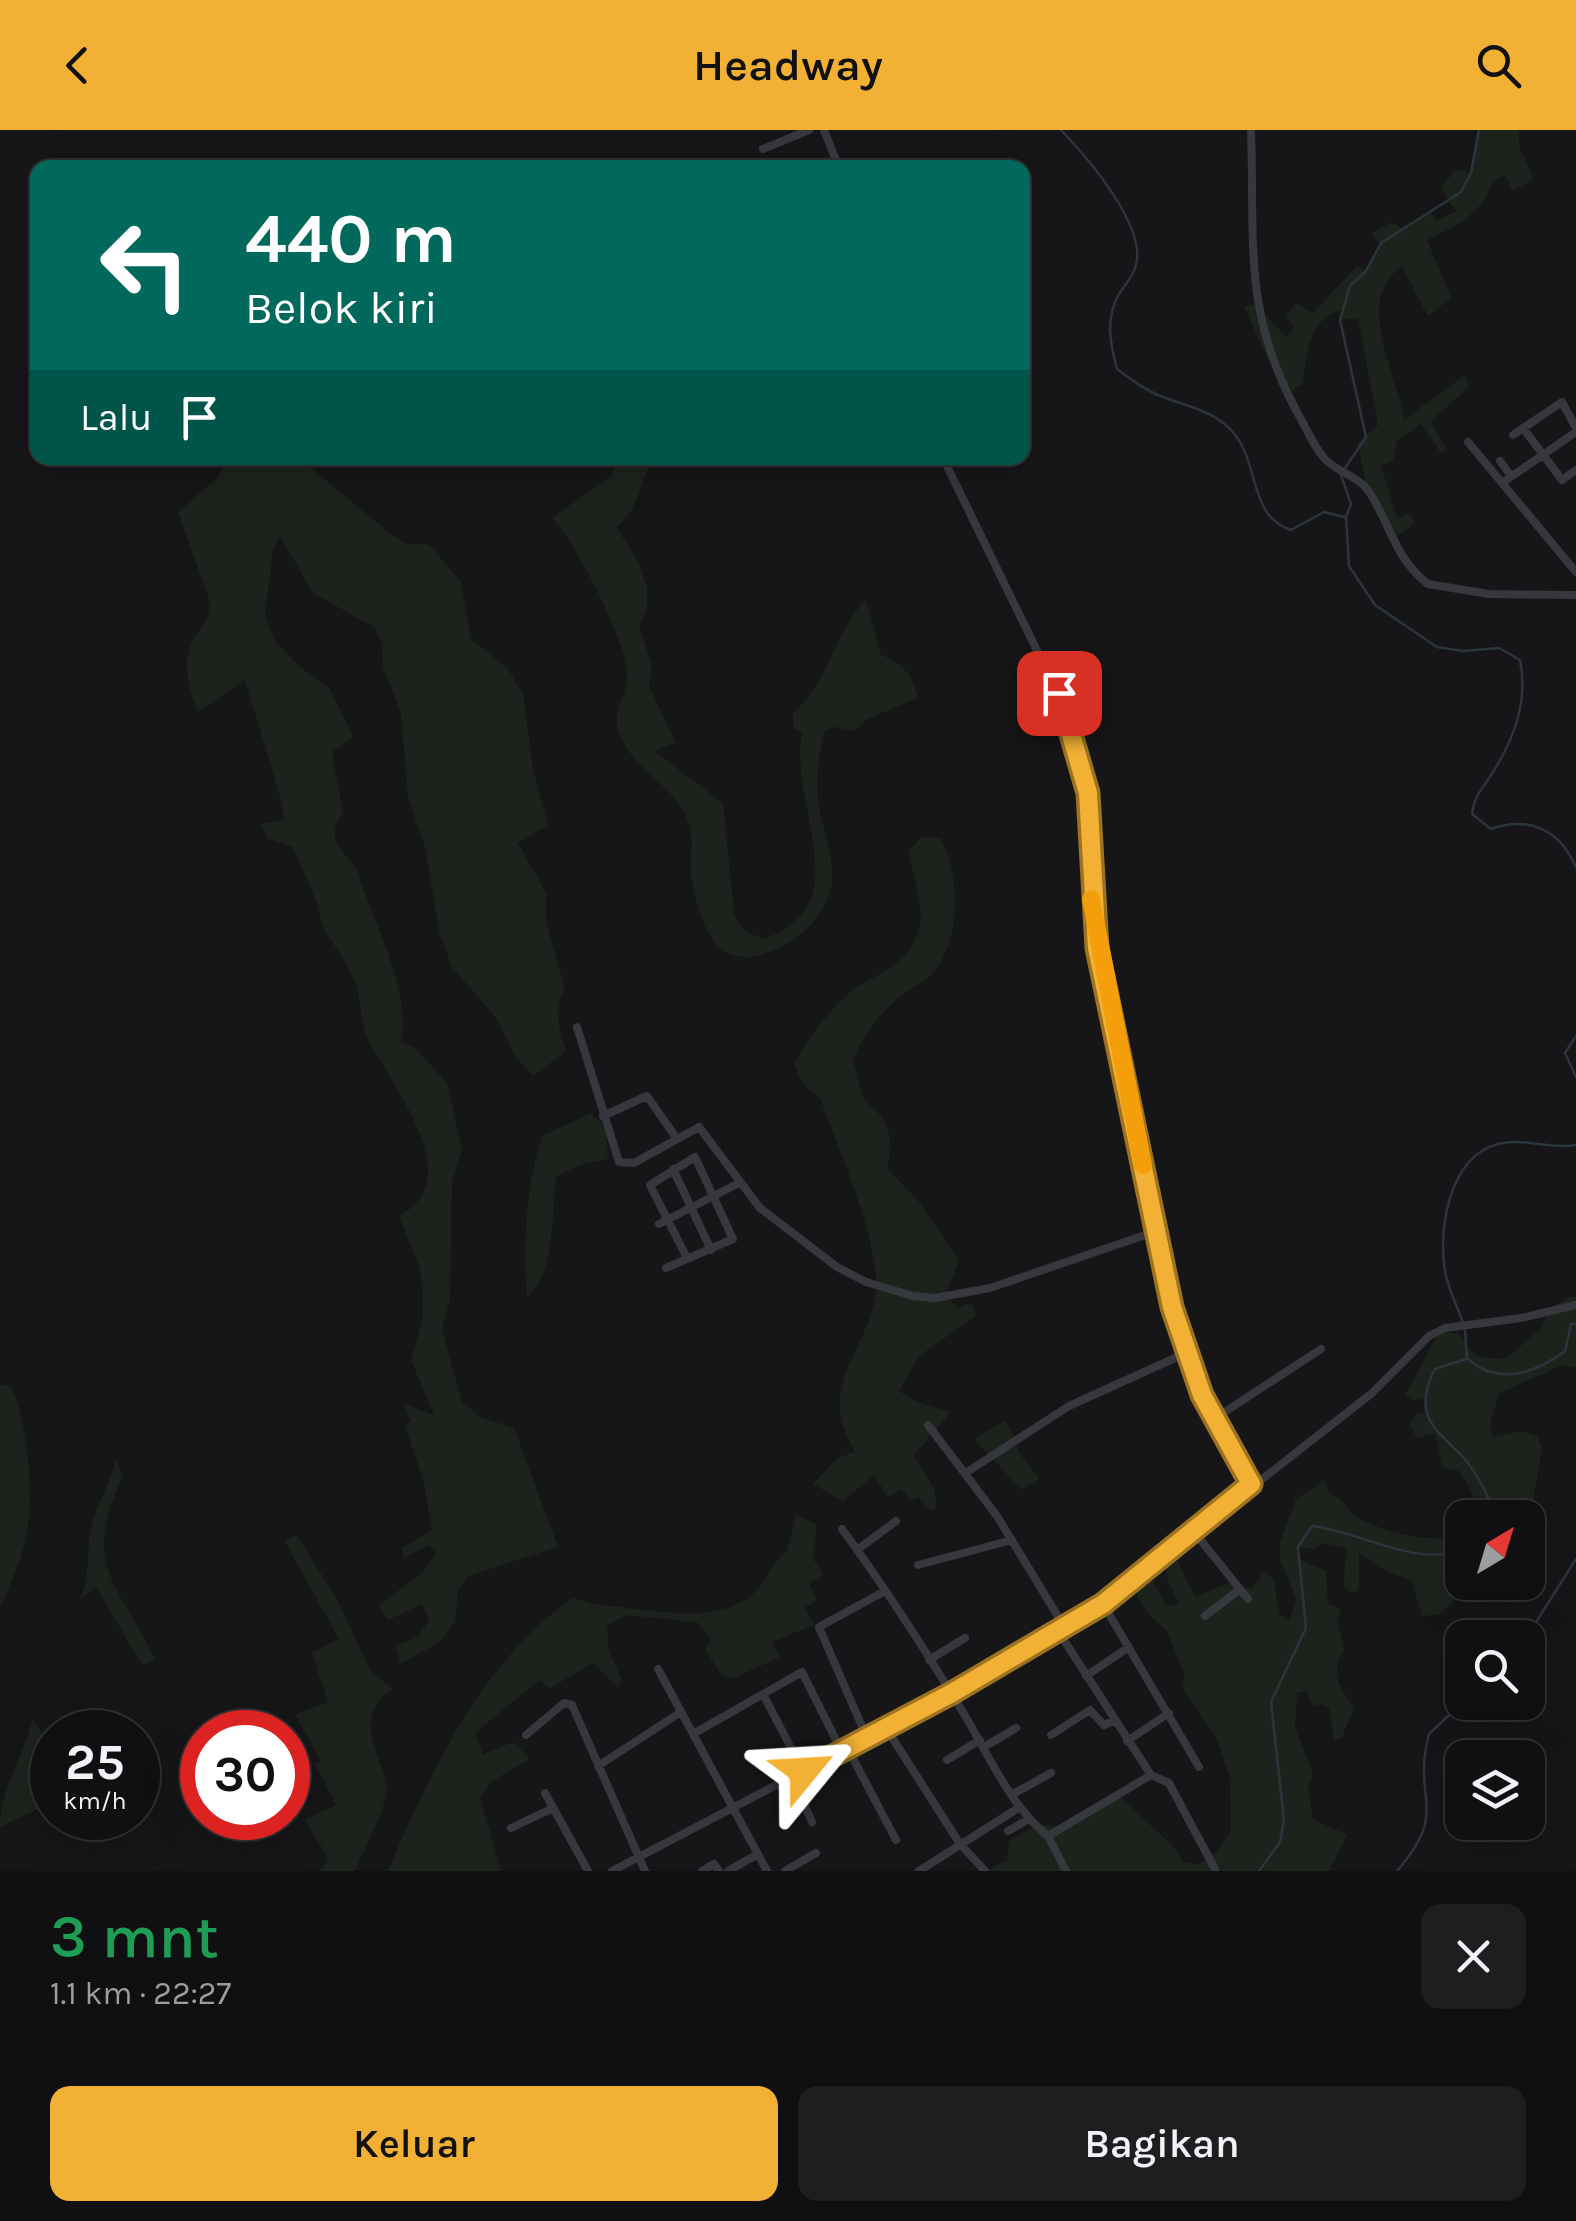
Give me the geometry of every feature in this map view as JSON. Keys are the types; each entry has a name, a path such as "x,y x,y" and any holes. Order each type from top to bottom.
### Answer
{"street":[{"path":"763,149 809,130"},
{"path":"824,130 833,160"},
{"path":"1251,130 1253,255 1260,325 1282,387 1325,459 1360,481 1374,501 1387,534 1428,584 1488,594 1576,595"},
{"path":"1502,483 1576,430 1562,402 1513,435"},
{"path":"1523,428 1562,480 1576,470"},
{"path":"1468,442 1576,572"},
{"path":"1500,462 1511,476"},
{"path":"947,465 1052,674 1076,745 1088,793 1097,948 1157,1231 1186,1353 1214,1419 1251,1484"},
{"path":"577,1026 603,1116 623,1164 634,1163 675,1136 699,1126 760,1208 837,1267 866,1282 912,1296 935,1298 990,1288 1157,1231"},
{"path":"603,1116 647,1096 675,1136"},
{"path":"666,1268 733,1239 695,1157 650,1185 664,1221 686,1258"},
{"path":"673,1169 711,1250"},
{"path":"664,1221 739,1183"},
{"path":"612,1871 952,1693 1103,1604 1251,1484 1372,1394 1418,1343 1445,1328 1521,1318 1576,1305"},
{"path":"1214,1419 1321,1348"},
{"path":"967,1472 1069,1406 1186,1353"},
{"path":"928,1425 967,1472 1012,1540 1086,1676 1127,1741 1152,1775 1170,1783 1216,1869"},
{"path":"857,1550 896,1521"},
{"path":"842,1529 952,1693 1020,1806 1048,1836 1066,1871"},
{"path":"1194,1532 1248,1599"},
{"path":"918,1565 1012,1540"},
{"path":"1205,1616 1240,1589"},
{"path":"867,1738 819,1627 886,1591"},
{"path":"1103,1604 1199,1767"},
{"path":"928,1660 965,1638"},
{"path":"1086,1676 1129,1648"},
{"path":"658,1669 767,1871"},
{"path":"693,1734 796,1674 806,1674 896,1840"},
{"path":"762,1694 804,1771"},
{"path":"526,1735 569,1702 645,1871"},
{"path":"1050,1735 1090,1710 1104,1725 1114,1721"},
{"path":"598,1766 680,1712"},
{"path":"1127,1741 1169,1714"},
{"path":"886,1728 960,1844 985,1871"},
{"path":"947,1760 1016,1728"},
{"path":"1013,1794 1051,1773"},
{"path":"1048,1836 1152,1775"},
{"path":"792,1777 812,1822"},
{"path":"546,1793 588,1871"},
{"path":"919,1871 1020,1806"},
{"path":"511,1828 554,1808"},
{"path":"1008,1831 1030,1819"},
{"path":"785,1871 816,1853"},
{"path":"728,1871 758,1854"},
{"path":"702,1871 714,1864 719,1871"}],"shaded area":[{"path":"1479,130 1519,130 1519,146 1534,179 1513,191 1505,175 1493,181 1475,210 1427,240 1451,298 1428,316 1402,266 1388,281 1381,298 1382,338 1404,420 1465,375 1469,387 1431,421 1447,450 1441,453 1421,424 1397,441 1393,461 1381,465 1397,518 1410,513 1415,523 1392,540 1368,491 1358,444 1378,425 1358,318 1340,320 1341,310 1322,321 1311,340 1303,384 1285,395 1244,307 1254,304 1287,337 1294,327 1286,317 1295,303 1313,313 1357,266 1366,271 1380,244 1371,233 1392,222 1404,230 1431,212 1436,221 1456,211 1441,188 1455,170 1471,173"},
{"path":"225,465 307,465 392,535 405,543 429,545 461,582 471,639 508,669 523,694 533,769 548,825 518,843 546,893 546,923 565,988 558,1011 566,1051 533,1076 515,1056 496,1018 452,967 440,935 425,847 408,798 401,713 383,667 382,643 374,627 313,593 280,536 273,551 265,614 274,640 299,666 329,688 354,737 332,752 343,813 336,826 336,841 356,869 389,956 401,999 401,1042 416,1049 447,1083 462,1149 452,1181 450,1299 442,1330 462,1402 480,1417 514,1428 558,1547 468,1576 458,1590 455,1621 441,1641 401,1664 395,1646 418,1637 429,1620 422,1604 388,1620 378,1606 423,1572 437,1552 429,1545 404,1558 402,1548 432,1530 424,1483 405,1425 411,1421 404,1404 434,1415 411,1360 423,1319 423,1292 420,1269 399,1216 419,1199 427,1178 426,1155 406,1104 367,1037 356,985 324,930 293,847 268,839 261,824 285,819 245,680 198,712 191,691 189,652 207,618 210,602 178,512 217,478"},
{"path":"614,465 652,465 637,500 616,527 639,563 647,588 647,607 639,627 652,665 649,686 676,743 654,751 723,803 734,914 743,930 763,939 793,924 809,903 815,879 814,851 800,761 802,733 794,729 793,713 815,688 846,627 866,599 881,655 901,666 916,690 918,698 867,719 855,731 835,727 824,731 817,788 831,859 831,889 810,926 768,953 734,955 721,949 711,937 692,881 692,840 684,813 634,758 619,732 617,717 627,681 624,658 586,569 552,518 613,474"},
{"path":"923,836 941,839 952,871 955,908 949,944 932,974 882,1014 853,1059 864,1101 879,1114 888,1130 887,1168 920,1203 959,1260 945,1296 958,1308 971,1303 976,1316 919,1356 899,1391 917,1402 951,1412 914,1455 934,1489 937,1508 931,1511 919,1497 911,1500 901,1489 888,1497 874,1475 843,1501 813,1484 837,1459 855,1451 844,1429 841,1389 870,1317 876,1278 858,1199 820,1098 803,1084 794,1064 837,1005 901,959 915,941 920,911 908,851"},
{"path":"591,1113 606,1129 608,1159 579,1165 556,1177 548,1258 527,1298 527,1216 542,1136"},
{"path":"1576,1297 1576,1368 1563,1365 1499,1393 1490,1424 1492,1437 1522,1431 1538,1437 1542,1448 1533,1500 1473,1500 1459,1471 1443,1467 1435,1433 1417,1438 1410,1425 1417,1412 1426,1414 1426,1398 1413,1401 1405,1395 1439,1333 1458,1333 1476,1355 1505,1359 1542,1328 1548,1310"},
{"path":"10,1385 24,1433 30,1511 21,1557 0,1607 0,1386"},
{"path":"1006,1420 1020,1454 1039,1478 1022,1490 974,1439"},
{"path":"116,1459 123,1475 111,1506 104,1553 117,1590 155,1659 142,1665 96,1587 78,1602 86,1577 92,1524"},
{"path":"1325,1480 1330,1494 1371,1524 1424,1538 1445,1537 1445,1600 1455,1600 1439,1615 1422,1616 1411,1580 1387,1572 1359,1553 1359,1589 1352,1594 1343,1585 1347,1548 1323,1543 1313,1549 1298,1547 1299,1559 1326,1571 1328,1604 1341,1609 1337,1622 1344,1649 1337,1664 1339,1684 1354,1709 1341,1739 1334,1739 1329,1709 1321,1704 1313,1707 1307,1691 1297,1693 1295,1728 1313,1774 1308,1788 1313,1819 1347,1835 1329,1871 987,1871 1007,1860 1009,1841 1037,1825 1058,1826 1120,1797 1173,1846 1183,1862 1199,1864 1217,1851 1231,1831 1230,1778 1217,1739 1183,1689 1184,1672 1166,1630 1147,1613 1127,1577 1135,1572 1149,1573 1166,1606 1179,1604 1166,1576 1167,1562 1177,1561 1195,1597 1229,1583 1251,1589 1265,1571 1274,1580 1279,1614 1289,1621 1296,1599 1280,1560 1280,1542 1296,1499"},
{"path":"796,1514 817,1525 813,1559 824,1574 809,1583 817,1600 805,1607 814,1625 771,1642 780,1657 736,1677 722,1676 705,1649 711,1639 697,1622 626,1615 607,1626 609,1651 621,1679 618,1688 593,1663 550,1688 539,1680 475,1733 483,1755 513,1742 530,1759 492,1781 480,1797 501,1871 388,1871 422,1795 462,1721 485,1686 540,1624 573,1598 591,1604 675,1613 718,1610 737,1604 758,1589 787,1551"},
{"path":"297,1535 338,1601 371,1672 393,1689 372,1715 373,1744 383,1772 386,1797 355,1871 319,1871 329,1860 310,1828 310,1818 336,1805 315,1764 321,1762 310,1742 307,1710 328,1703 312,1653 339,1639 284,1540"},
{"path":"30,1728 30,1813 0,1827 4,1798"}],"waterway":[{"path":"1061,130 1113,194 1133,234 1135,268 1119,294 1110,322 1117,369 1151,392 1202,411 1228,428 1243,448 1262,503 1278,524 1291,530 1324,512 1344,517"},
{"path":"1345,468 1366,437 1340,320 1350,286 1366,271 1381,243 1461,192 1471,173 1479,130"},
{"path":"1341,475 1351,504 1346,517 1349,566 1375,605 1437,647 1463,651 1499,648 1520,660 1522,690 1518,718 1501,759 1477,796 1472,814 1491,829 1518,824 1541,829 1561,843 1576,867"},
{"path":"1576,1036 1565,1053 1576,1077"},
{"path":"1463,1323 1445,1271 1443,1235 1450,1197 1468,1163 1481,1151 1498,1144 1576,1145"},
{"path":"1468,1359 1492,1372 1529,1370 1565,1351 1571,1324 1576,1324"},
{"path":"1465,1330 1467,1358"},
{"path":"1466,1359 1435,1369 1428,1384 1426,1409 1435,1428 1473,1470 1489,1500"},
{"path":"1259,1871 1280,1842 1284,1820 1271,1702 1306,1628 1298,1547 1312,1526 1404,1551 1445,1555"},
{"path":"1537,1620 1576,1559"},
{"path":"1397,1871 1422,1833 1429,1734 1445,1719"}],"slow traffic":[{"path":"1091,899 1097,948 1143,1165"}],"route":[{"path":"804,1771 952,1693 1103,1604 1251,1484 1202,1395 1172,1307 1097,948 1091,903 1088,793 1059,693"}]}
